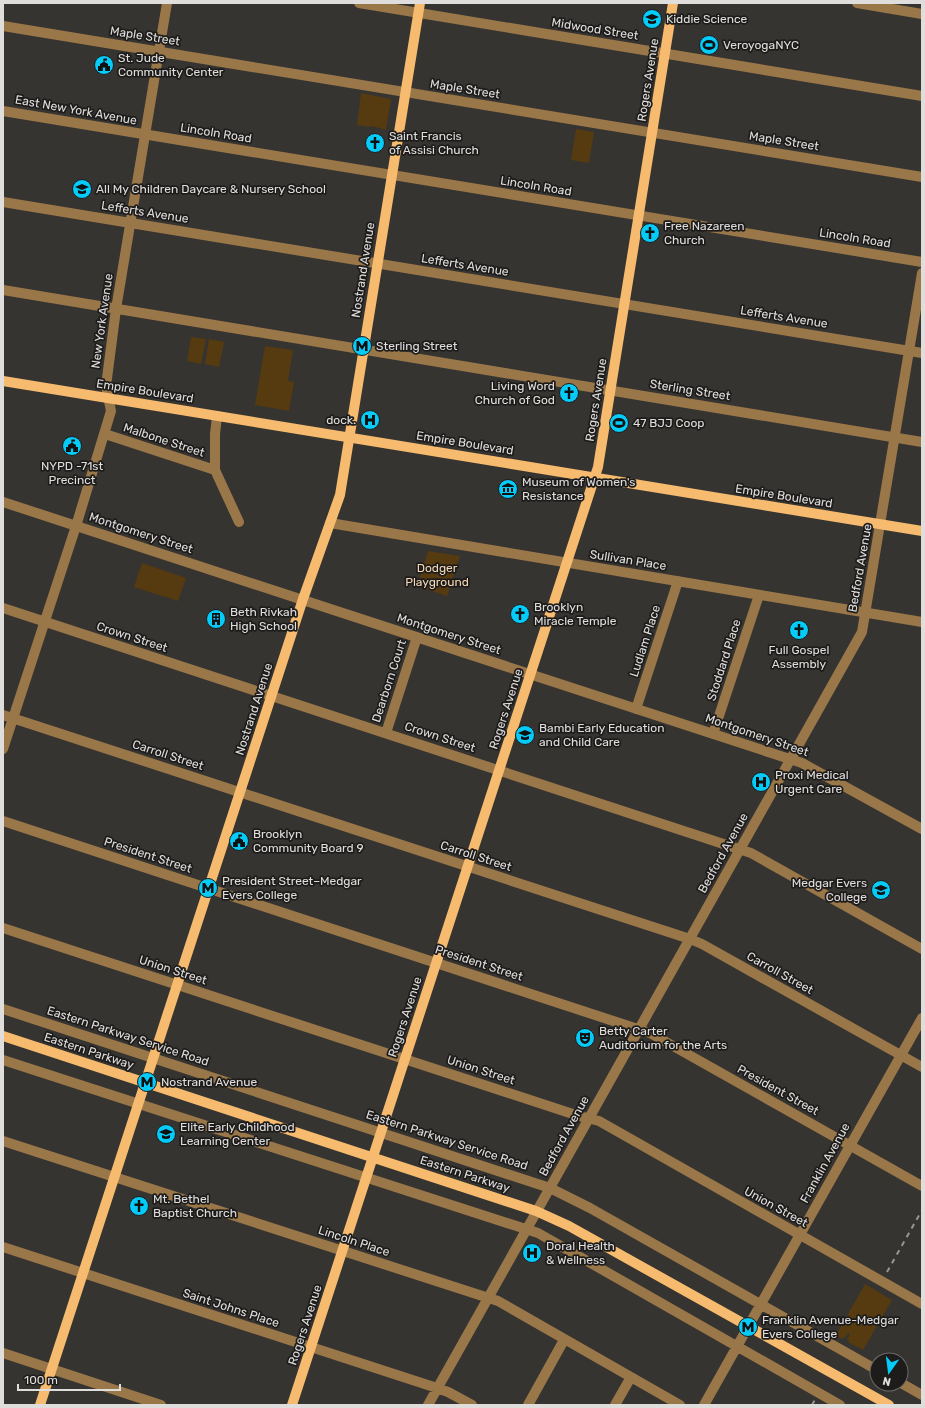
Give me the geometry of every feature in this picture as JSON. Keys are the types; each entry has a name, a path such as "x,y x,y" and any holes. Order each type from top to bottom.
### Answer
{"main road":[{"name":"Rogers Avenue","path":"292,1405 595,478 673,3"},
{"name":"Nostrand Avenue","path":"40,1405 303,599 340,495 419,8"},
{"name":"Empire Boulevard","path":"3,381 922,531"},
{"name":"Eastern Parkway","path":"3,1036 536,1211 569,1226 889,1405"}],"street":[{"name":"New York Avenue","path":"3,749 76,526 111,411 106,386 116,310 167,3"},
{"name":"Midwood Street","path":"358,3 419,8 665,53 922,96"},
{"path":"857,3 922,14"},
{"name":"Maple Street","path":"3,26 922,177"},
{"name":"East New York Avenue","path":"3,111 145,135"},
{"name":"Lincoln Road","path":"145,135 922,262"},
{"name":"Lefferts Avenue","path":"3,202 922,353"},
{"name":"Bedford Avenue","path":"428,1405 862,632 922,273"},
{"name":"Sterling Street","path":"3,290 116,310 922,442"},
{"path":"217,416 215,434 215,470 239,522"},
{"name":"Malbone Street","path":"104,434 215,470"},
{"name":"Montgomery Street","path":"3,502 791,759 802,763 922,829"},
{"name":"Sullivan Place","path":"330,523 922,622"},
{"name":"Ludlam Place","path":"636,709 678,581"},
{"name":"Stoddard Place","path":"713,734 759,594"},
{"name":"Crown Street","path":"3,608 751,853 922,948"},
{"name":"Dearborn Court","path":"386,733 417,637"},
{"name":"Carroll Street","path":"3,715 690,939 702,944 922,1067"},
{"name":"President Street","path":"3,821 650,1033 922,1186"},
{"name":"Union Street","path":"3,928 599,1121 922,1304"},
{"name":"Eastern Parkway Service Road","path":"3,1009 550,1188 590,1208 869,1365"},
{"name":"Franklin Avenue","path":"704,1405 922,1018"},
{"path":"3,1060 538,1233 840,1405"},
{"name":"Lincoln Place","path":"3,1140 498,1301 680,1405"},
{"name":"Saint Johns Place","path":"3,1247 437,1388 448,1392 472,1405"},
{"path":"528,1405 564,1340"},
{"path":"3,1353 161,1405"},
{"path":"615,1405 631,1377"},
{"path":"909,1388 922,1395"}],"green space":[{"path":"361,93 391,99 386,130 372,126 357,125"},
{"path":"576,129 594,132 589,163 571,160"},
{"path":"191,337 206,339 201,364 187,361"},
{"path":"209,339 224,342 219,367 205,364"},
{"path":"265,346 293,350 288,381 294,382 289,411 255,405"},
{"name":"Dodger Playground","path":"428,551 460,556 447,596 417,586"},
{"path":"142,563 186,578 178,601 134,587"},
{"path":"865,1284 892,1300 863,1350 848,1342 849,1340 847,1339 850,1334 848,1333 845,1338 843,1337 842,1339 836,1335"}],"railway":[{"path":"887,1272 922,1210"},
{"path":"812,1405 817,1396"}],"place":[{"name":"Kiddie Science","path":"652,19"},
{"name":"VeroyogaNYC","path":"709,45"},
{"name":"St. Jude Community Center","path":"104,65"},
{"name":"Saint Francis of Assisi Church","path":"375,143"},
{"name":"All My Children Daycare & Nursery School","path":"82,189"},
{"name":"Free Nazareen Church","path":"650,233"},
{"name":"Sterling Street","path":"362,346"},
{"name":"Living Word Church of God","path":"569,393"},
{"name":"dock.","path":"370,420"},
{"name":"47 BJJ Coop","path":"619,423"},
{"name":"NYPD -71st Precinct","path":"72,446"},
{"name":"Museum of Women's Resistance","path":"508,489"},
{"name":"Brooklyn Miracle Temple","path":"520,614"},
{"name":"Beth Rivkah High School","path":"216,619"},
{"name":"Full Gospel Assembly","path":"799,630"},
{"name":"Bambi Early Education and Child Care","path":"525,735"},
{"name":"Proxi Medical Urgent Care","path":"761,782"},
{"name":"Brooklyn Community Board 9","path":"239,841"},
{"name":"President Street–Medgar Evers College","path":"208,888"},
{"name":"Medgar Evers College","path":"881,890"},
{"name":"Betty Carter Auditorium for the Arts","path":"585,1038"},
{"name":"Nostrand Avenue","path":"147,1082"},
{"name":"Elite Early Childhood Learning Center","path":"166,1134"},
{"name":"Mt. Bethel Baptist Church","path":"139,1206"},
{"name":"Doral Health & Wellness","path":"532,1253"},
{"name":"Franklin Avenue-Medgar Evers College","path":"748,1327"}]}
